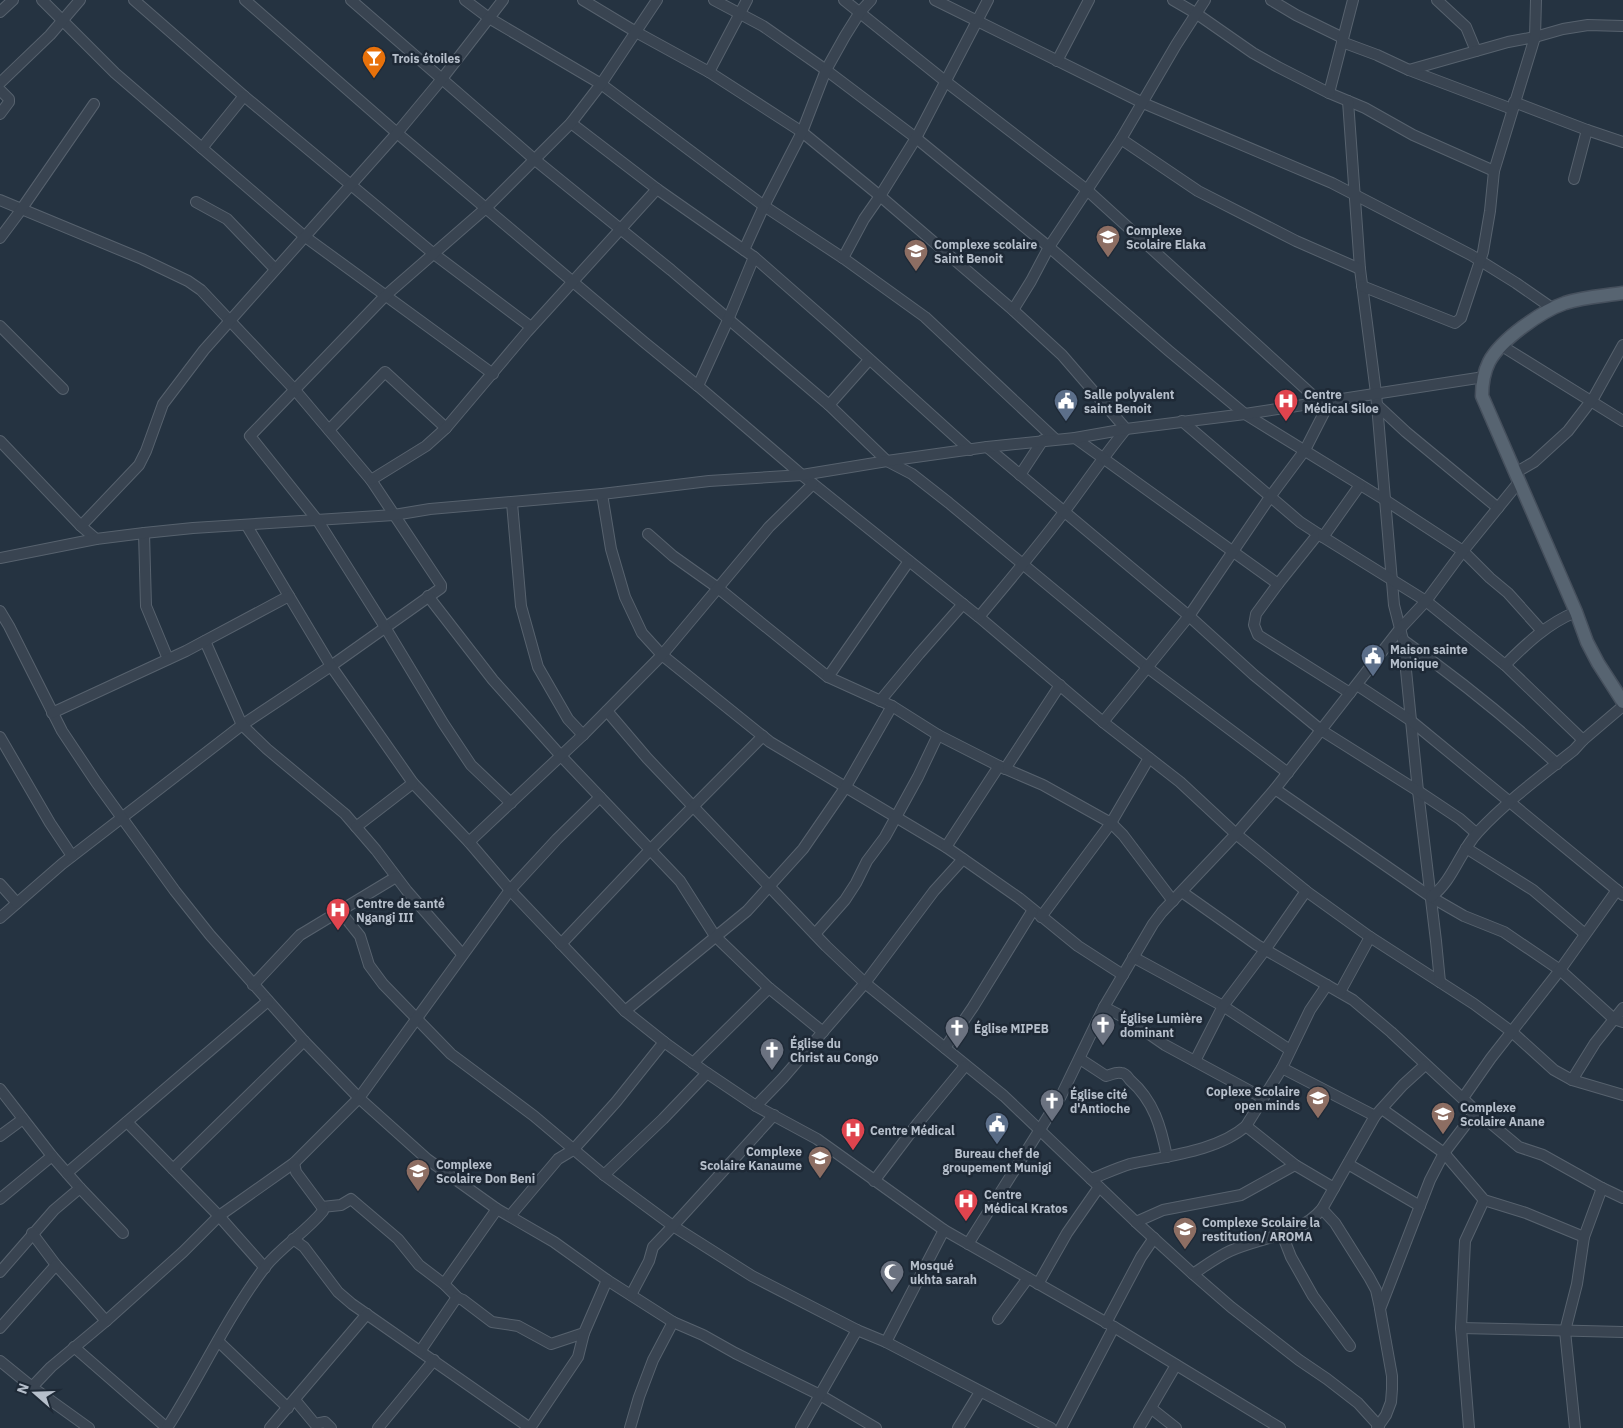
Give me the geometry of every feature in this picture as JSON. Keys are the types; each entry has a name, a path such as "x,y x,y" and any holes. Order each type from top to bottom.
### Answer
{"main road":[{"path":"1623,293 1567,302 1552,308 1524,327 1502,346 1489,362 1484,377 1482,396 1576,612 1587,642 1598,664 1623,702"}],"street":[{"path":"0,12 13,0"},
{"path":"42,0 115,73 304,236 493,374"},
{"path":"0,83 64,20 80,0"},
{"path":"134,0 350,185 434,254 531,327"},
{"path":"244,0 397,133 802,476 963,604 1103,722 1180,782 1236,834 1306,891 1370,937 1474,1004 1512,1032 1554,1070 1572,1080 1623,1095"},
{"path":"351,0 534,159 671,270 829,405 887,461 912,474 1148,668 1288,773"},
{"path":"465,0 489,18 601,84 764,206 843,258 925,317 1055,439"},
{"path":"81,526 140,465 163,404 204,350 397,133 503,0"},
{"path":"583,0 709,72 802,132 1013,310 1062,355 1126,429"},
{"path":"511,802 471,765 318,521 250,436 386,296 486,208 570,123 601,84 657,0"},
{"path":"714,0 740,12 763,26 826,70 916,138 1049,247 1245,414 1464,551 1514,599 1542,631"},
{"path":"709,72 747,0"},
{"path":"844,0 945,81 1087,190 1325,401"},
{"path":"744,250 802,132 826,70 860,12 871,0"},
{"path":"935,0 1142,103 1332,183 1481,261 1552,308"},
{"path":"843,258 864,219 916,138 988,0"},
{"path":"1057,61 1089,0"},
{"path":"1173,0 1278,68 1365,108 1420,138 1494,170"},
{"path":"1013,310 1049,247 1121,139 1176,45 1205,0"},
{"path":"1271,0 1342,40 1409,70 1623,142"},
{"path":"1329,93 1354,0"},
{"path":"1437,0 1466,27 1476,51"},
{"path":"1362,286 1455,323 1462,318 1481,261 1490,211 1494,170 1535,37 1536,0"},
{"path":"1409,70 1563,28 1623,26"},
{"path":"0,90 9,99 9,102 0,114"},
{"path":"202,148 244,96"},
{"path":"1348,101 1353,194 1360,269 1376,394 1394,605 1401,635 1432,897 1440,982"},
{"path":"0,238 94,104"},
{"path":"570,123 656,189 754,258 970,450"},
{"path":"1574,179 1586,130"},
{"path":"1121,139 1198,191 1290,238 1360,269"},
{"path":"371,480 426,446 446,428 531,327 621,230 656,189"},
{"path":"0,200 142,259 188,281 201,290 295,390 371,480 441,585 440,590 428,596 331,666 242,725 72,856 0,918"},
{"path":"196,202 227,219 275,269"},
{"path":"698,386 754,258"},
{"path":"0,326 63,389"},
{"path":"1502,346 1549,376 1592,400 1623,421"},
{"path":"968,1244 1061,1096 1104,1007 1152,924 1275,789 1357,684 1401,635 1498,508 1517,478 1568,431 1592,400 1623,346"},
{"path":"829,405 869,360"},
{"path":"329,430 385,372 446,428"},
{"path":"0,558 96,539 144,533 394,515 430,509 602,494 709,481 802,476 887,461 1043,440 1075,438 1484,377"},
{"path":"1103,722 1189,616 1304,450 1325,401"},
{"path":"1376,405 1498,508"},
{"path":"1182,421 1300,522 1426,601 1505,665 1583,740"},
{"path":"979,617 1064,512 1126,429"},
{"path":"1075,438 1278,584"},
{"path":"1020,475 1043,440"},
{"path":"0,442 81,526 96,539"},
{"path":"986,447 1189,616 1254,675 1321,730 1418,791 1460,819 1476,833"},
{"path":"469,842 583,735 662,655 769,527 813,484"},
{"path":"1350,693 1258,635 1254,625 1256,614 1278,584 1320,536 1360,485"},
{"path":"602,494 611,548 625,598 642,633 662,655 763,736 895,818 946,847 1019,898 1078,946 1123,975"},
{"path":"512,503 521,606 538,667 568,719 583,735"},
{"path":"247,526 331,666 412,783 625,1011 707,1073 756,1106 816,1139 944,1230 1110,1325 1280,1428"},
{"path":"144,533 146,606 168,659"},
{"path":"648,534 673,556 718,588 828,677 892,706 938,735 1043,785 1111,823 1123,835 1173,901"},
{"path":"828,677 909,561"},
{"path":"52,713 205,641 289,596"},
{"path":"428,596 493,680 561,756 680,881 715,936 769,988 823,1032"},
{"path":"880,701 963,604"},
{"path":"0,611 62,731 121,817 204,928 304,1041 359,1098 427,1159 497,1209 554,1242 607,1280 673,1322 703,1335 820,1395 876,1428"},
{"path":"1505,665 1542,631 1576,612"},
{"path":"1401,635 1512,724 1557,764"},
{"path":"205,641 242,725 267,749 341,810 462,954"},
{"path":"1357,684 1410,720 1620,892 1585,934 1463,1098"},
{"path":"946,847 1060,685"},
{"path":"625,1011 744,914 803,849 846,788 892,706"},
{"path":"1432,897 1444,884 1476,833 1509,802 1574,750 1623,706"},
{"path":"607,711 648,758 815,934 865,983 1004,1096 1193,1274 1231,1307 1358,1403 1378,1427 1386,1415 1391,1402 1392,1376 1376,1290 1335,1223 1322,1209"},
{"path":"815,934 845,900 867,861 885,837 918,777 938,735"},
{"path":"561,944 650,850 763,736"},
{"path":"0,737 50,823 72,856"},
{"path":"1041,917 1111,823 1149,758"},
{"path":"356,827 412,783"},
{"path":"1275,789 1432,897 1464,916 1504,932 1560,970 1619,1021"},
{"path":"32,1387 51,1366 106,1321 183,1252 219,1216 294,1164 359,1098 510,890 557,839 600,797"},
{"path":"1466,848 1533,890 1585,934"},
{"path":"756,1106 865,983 934,891 963,859"},
{"path":"253,985 300,934 396,877"},
{"path":"0,884 17,903"},
{"path":"1194,1061 1223,1006 1306,891"},
{"path":"1182,892 1265,950 1353,1000 1391,1032 1476,1111 1519,1147 1543,1156 1623,1198"},
{"path":"945,1048 973,1007 1032,910"},
{"path":"340,911 360,936 371,969 383,984 451,1054 534,1116 604,1175 673,1226 752,1276 856,1330 886,1342 1051,1428"},
{"path":"1340,992 1370,937"},
{"path":"1133,957 1223,1006 1290,1050"},
{"path":"1090,1179 1128,1165 1200,1148 1238,1133 1246,1126 1282,1068 1310,1010 1327,985"},
{"path":"693,1063 769,988"},
{"path":"67,1173 268,1001"},
{"path":"1104,1007 1129,1020 1166,1045 1263,1098"},
{"path":"1572,1080 1594,1042 1619,1021 1623,1008"},
{"path":"173,1170 304,1041"},
{"path":"510,1216 558,1159 574,1150 622,1095 664,1042"},
{"path":"1080,1059 1104,1076 1121,1073 1144,1094 1162,1130 1167,1157"},
{"path":"1193,1274 1230,1251 1282,1234 1306,1223 1322,1209 1379,1112 1403,1085 1425,1065"},
{"path":"874,1181 965,1066"},
{"path":"1282,1068 1379,1112 1444,1153 1484,1200 1526,1213 1584,1237"},
{"path":"604,1175 663,1119 707,1073"},
{"path":"0,1089 52,1156 123,1232"},
{"path":"1380,1309 1430,1180 1444,1153 1476,1111"},
{"path":"631,1295 653,1247 774,1115"},
{"path":"0,1136 24,1119"},
{"path":"127,1122 219,1216 265,1268"},
{"path":"1246,1126 1295,1164 1334,1188"},
{"path":"0,1199 52,1156"},
{"path":"74,1347 167,1428 218,1341 265,1268 275,1256 323,1211 296,1172 294,1164"},
{"path":"1136,1222 1163,1210 1242,1195 1295,1164"},
{"path":"1348,1164 1420,1206"},
{"path":"1038,1284 1067,1233 1099,1187"},
{"path":"0,1272 32,1233 54,1210 80,1188"},
{"path":"1575,1428 1564,1331 1578,1282 1584,1237 1602,1188"},
{"path":"322,1207 341,1204 351,1198 398,1239 419,1265 444,1284 458,1298 492,1322 518,1326 552,1344 584,1332"},
{"path":"1469,1428 1461,1328 1465,1241 1484,1200"},
{"path":"444,1284 497,1209"},
{"path":"886,1342 944,1230"},
{"path":"32,1233 56,1265 106,1321"},
{"path":"1282,1234 1291,1257 1308,1288 1350,1346"},
{"path":"1061,1428 1141,1256 1154,1238"},
{"path":"294,1239 304,1247 338,1292 530,1428 578,1357 584,1332 607,1280"},
{"path":"0,1328 56,1265"},
{"path":"998,1320 1028,1278"},
{"path":"421,1350 458,1298"},
{"path":"272,1427 367,1314"},
{"path":"630,1428 638,1397 653,1360 673,1322"},
{"path":"1461,1328 1623,1332"},
{"path":"801,1428 856,1330"},
{"path":"218,1341 315,1424 325,1422 331,1428"},
{"path":"378,1428 434,1360"},
{"path":"0,1362 88,1428"},
{"path":"1140,1428 1176,1365"},
{"path":"958,1428 980,1392"},
{"path":"1152,1409 1176,1428"}],"place":[{"name":"Trois étoiles","path":"374,79"},
{"name":"Complexe Scolaire Elaka","path":"1108,258"},
{"name":"Complexe scolaire Saint Benoit","path":"916,272"},
{"name":"Salle polyvalent saint Benoit","path":"1066,422"},
{"name":"Centre Médical Siloe","path":"1286,422"},
{"name":"Maison sainte Monique","path":"1373,677"},
{"name":"Centre de santé Ngangi III","path":"338,931"},
{"name":"Église Lumière dominant","path":"1103,1046"},
{"name":"Église MIPEB","path":"957,1049"},
{"name":"Église du Christ au Congo","path":"772,1071"},
{"name":"Coplexe Scolaire open minds","path":"1318,1119"},
{"name":"Église cité d'Antioche","path":"1052,1122"},
{"name":"Complexe Scolaire Anane","path":"1443,1135"},
{"name":"Bureau chef de groupement Munigi","path":"997,1145"},
{"name":"Centre Médical","path":"853,1151"},
{"name":"Complexe Scolaire Kanaume","path":"820,1179"},
{"name":"Complexe Scolaire Don Beni","path":"418,1192"},
{"name":"Centre Médical Kratos","path":"966,1222"},
{"name":"Complexe Scolaire la restitution/ AROMA","path":"1185,1250"},
{"name":"Mosqué ukhta sarah","path":"892,1293"}]}
